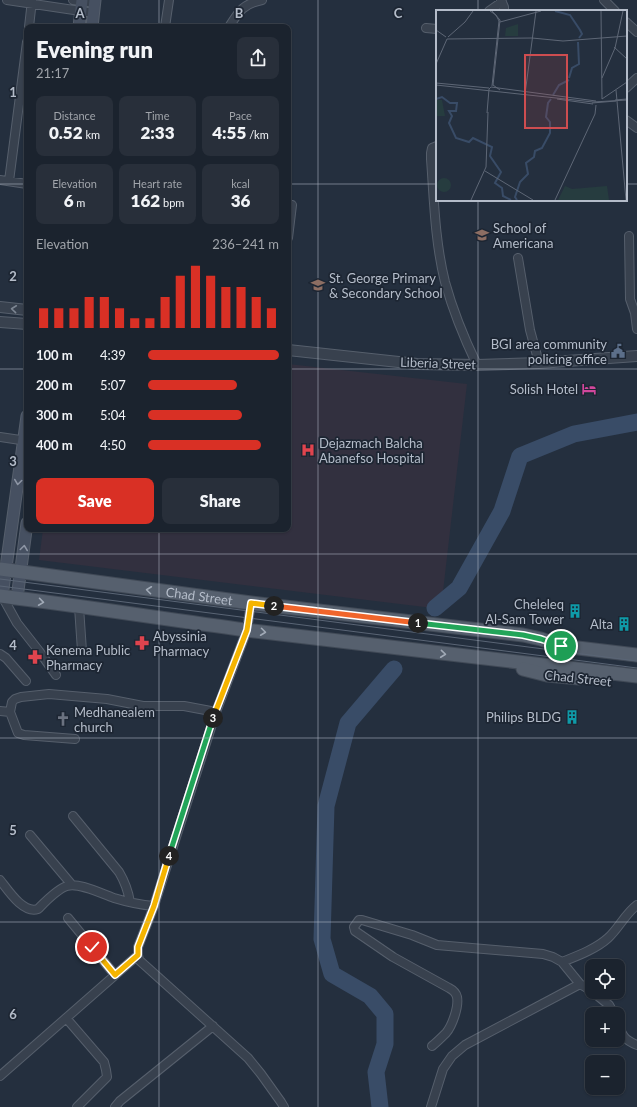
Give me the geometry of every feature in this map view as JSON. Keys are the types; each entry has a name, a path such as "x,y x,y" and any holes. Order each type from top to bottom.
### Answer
{"main road":[{"path":"79,24 80,3"},
{"path":"92,24 95,5"},
{"path":"7,599 3,570 24,446"},
{"path":"7,599 20,572 26,532"},
{"name":"Chad Street","path":"3,570 251,603 523,635 561,646 637,655"},
{"name":"Chad Street","path":"7,599 383,647 637,676"},
{"name":"Chad Street","path":"541,639 562,638 637,648"},
{"name":"Chad Street","path":"498,659 528,671 547,675 637,685"}],"street":[{"path":"7,0 95,5"},
{"path":"166,24 170,0"},
{"path":"231,24 244,6 262,0"},
{"path":"604,0 615,10"},
{"path":"490,10 501,1"},
{"path":"29,24 32,2"},
{"path":"627,23 637,32"},
{"path":"426,28 436,29"},
{"path":"9,181 24,65"},
{"path":"627,87 637,78"},
{"path":"627,121 637,128"},
{"path":"436,146 432,148 431,159 436,225 444,274 462,333 477,365"},
{"path":"0,180 24,184"},
{"path":"291,213 292,205"},
{"path":"629,236 630,299 636,312 637,329"},
{"path":"518,258 530,330 539,363"},
{"path":"0,307 24,310"},
{"path":"0,322 24,324"},
{"name":"Liberia Street","path":"291,350 417,364 477,365 539,363 637,356"},
{"path":"0,437 24,440"},
{"path":"7,599 17,623 39,650 56,675"},
{"path":"251,603 247,630 216,712 154,906 138,947 138,955 139,960 248,1058 284,1107"},
{"path":"79,607 82,651"},
{"path":"0,654 6,658 26,681"},
{"path":"75,739 24,735 18,732 10,712 12,702 21,697 49,694 107,699 143,706 184,706 216,712"},
{"path":"0,711 10,712"},
{"path":"73,816 119,872 125,882 130,902"},
{"path":"30,834 72,885"},
{"path":"0,880 20,904 26,909 33,911 38,909 61,889 72,885 130,902 154,906"},
{"path":"562,962 585,953 608,938 637,905"},
{"path":"68,918 115,975"},
{"path":"432,1046 447,1032 454,1020 457,996 454,991 393,957 355,931 354,927 358,920 412,935 437,945 543,954 562,962 580,984 585,987"},
{"path":"0,1076 138,955"},
{"path":"431,1107 443,1068 452,1056 465,1044 580,984"},
{"path":"602,999 611,1007"},
{"path":"66,1018 104,1062 107,1077 77,1107"},
{"path":"115,1107 120,1101 214,1026"},
{"path":"625,1038 628,1042 637,1045"}],"shaded area":[{"path":"291,364 467,384 441,609 39,560 43,532 291,532"}],"waterway":[{"path":"435,608 459,588 502,511 520,456 574,434 637,422"},
{"path":"380,1107 376,1072 385,1044 385,1014 370,996 332,974 322,939 326,806 348,723 394,669"}],"tram line":[{"path":"0,579 637,661"},
{"path":"0,586 637,668"}],"place":[{"name":"School of Americana","path":"482,235"},
{"name":"St. George Primary & Secondary School","path":"318,285"},
{"name":"BGI area community policing office","path":"618,351"},
{"name":"Solish Hotel","path":"589,389"},
{"name":"Dejazmach Balcha Abanefso Hospital","path":"308,450"},
{"name":"Cheleleq Al-Sam Tower","path":"575,611"},
{"name":"Alta","path":"624,624"},
{"name":"Abyssinia Pharmacy","path":"142,643"},
{"name":"Kenema Public Pharmacy","path":"35,657"},
{"name":"Philips BLDG","path":"572,717"},
{"name":"Medhanealem church","path":"63,719"}],"route":[{"path":"92,947 115,975 138,955 138,947 154,906 216,712 247,630 251,603 523,635 561,646"}]}
